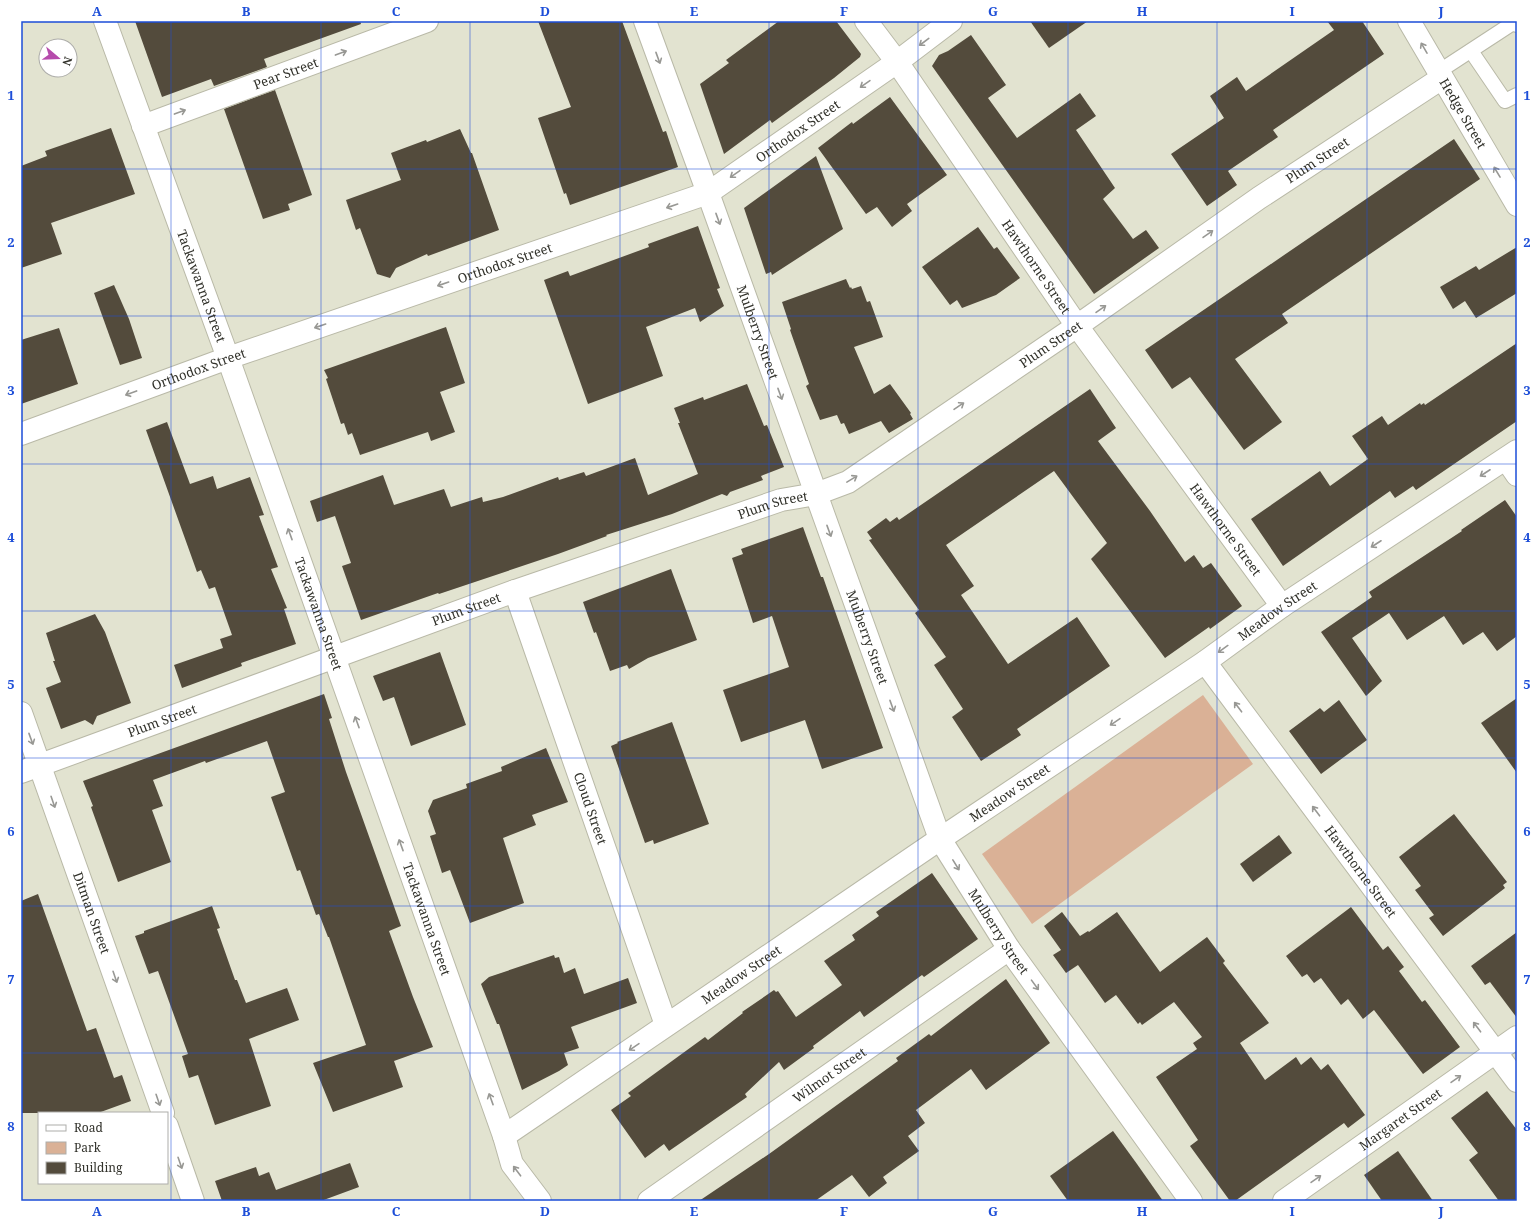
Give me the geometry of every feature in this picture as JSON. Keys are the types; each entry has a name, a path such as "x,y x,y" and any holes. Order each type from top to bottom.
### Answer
{"street":[{"name":"Tackawanna Street","path":"105,21 228,358 504,1136 512,1164 540,1201"},
{"name":"Pear Street","path":"143,126 427,21"},
{"name":"Mulberry Street","path":"645,21 940,839 1009,949 1191,1201"},
{"name":"Hawthorne Street","path":"866,21 897,62 1077,326 1282,606"},
{"name":"Orthodox Street","path":"21,434 228,358 708,193 897,62 951,21"},
{"name":"Hedge Street","path":"1409,21 1517,205"},
{"name":"Plum Street","path":"31,768 516,591 781,500 816,494 848,482 1440,75"},
{"name":"Meadow Street","path":"504,1136 940,839 1205,662 1282,606 1513,462"},
{"name":"Cloud Street","path":"516,591 666,1025"},
{"name":"Hawthorne Street","path":"1205,662 1517,1081"},
{"name":"Ditman Street","path":"21,713 31,768 162,1112"},
{"name":"Wilmot Street","path":"649,1201 1009,949"},
{"name":"Margaret Street","path":"1284,1201 1517,1037"},
{"path":"168,1129 193,1201"}],"lane":[{"path":"1440,75 1471,51 1513,23 1517,25"},
{"path":"1471,51 1505,101 1517,94"}],"green space":[{"path":"1203,695 1253,764 1032,924 982,854"}],"building":[{"path":"135,21 360,21 361,24 264,59 267,67 214,86 211,79 162,97"},
{"path":"538,21 622,21 663,132 666,131 678,167 570,205 566,193 564,194 538,118 571,107"},
{"path":"779,21 836,21 861,54 860,57 834,78 772,123 770,120 724,154 700,84 729,63 726,60"},
{"path":"1030,21 1088,21 1049,48"},
{"path":"1327,21 1362,21 1384,54 1273,130 1278,137 1228,171 1237,185 1207,206 1171,154 1224,118 1210,96 1237,77 1246,91 1334,30"},
{"path":"971,35 1006,85 988,98 1017,138 1080,93 1096,116 1076,130 1115,188 1103,199 1133,239 1146,230 1159,248 1094,294 932,66 939,55 948,51"},
{"path":"275,90 312,195 288,204 290,210 263,219 224,109"},
{"path":"890,97 947,175 907,204 912,211 892,227 877,207 866,214 818,148 852,122 853,124"},
{"path":"111,128 135,194 51,223 62,254 21,268 21,166 47,156 45,151"},
{"path":"460,129 472,153 499,230 428,256 427,254 396,268 390,278 377,274 360,228 356,230 346,200 401,180 391,153 426,140 427,142"},
{"path":"1454,139 1480,179 1282,314 1288,323 1235,359 1282,422 1244,450 1190,377 1172,389 1145,350"},
{"path":"816,156 843,229 772,275 771,272 766,274 744,208"},
{"path":"698,226 720,288 717,289 724,306 700,322 695,308 646,327 663,376 588,404 544,280 568,271 570,276 649,247 648,244"},
{"path":"978,227 994,249 997,247 1020,278 996,295 962,308 957,300 950,305 922,267"},
{"path":"1517,247 1517,293 1476,318 1465,301 1453,309 1440,287 1476,266 1479,270"},
{"path":"846,279 850,288 851,287 852,289 861,286 867,302 870,301 883,337 854,347 874,394 890,384 911,413 910,414 913,419 889,433 881,421 849,434 844,423 841,424 837,415 820,420 806,386 809,384 782,302"},
{"path":"114,285 129,319 142,358 120,365 94,293"},
{"path":"446,327 465,383 440,392 455,432 431,441 428,432 360,455 352,433 348,435 344,423 341,424 326,379 328,378 324,370"},
{"path":"59,328 78,384 21,404 21,340"},
{"path":"1517,343 1517,421 1416,490 1413,486 1395,498 1390,491 1283,566 1251,519 1320,471 1330,486 1368,459 1352,436 1382,416 1388,425 1420,403 1421,405 1424,403 1425,405"},
{"path":"747,384 764,426 767,425 784,467 761,476 763,480 730,492 727,496 722,494 672,514 606,535 607,536 558,554 361,620 342,566 351,563 335,516 317,522 310,501 383,475 394,505 444,489 451,507 482,497 483,502 503,497 558,477 559,480 584,472 586,476 635,458 648,495 698,474 678,423 680,423 674,408 703,397 704,400"},
{"path":"1090,389 1116,428 1098,441 1150,511 1185,562 1194,555 1203,568 1211,563 1242,606 1165,658 1091,559 1107,543 1054,471 946,545 974,586 961,595 1008,664 1077,617 1110,666 1017,729 1021,735 981,761 952,717 963,709 934,665 946,657 915,613 919,610 869,540 872,539 867,532 886,518 890,522 897,517 899,520"},
{"path":"167,422 190,484 213,476 217,489 250,477 264,515 259,516 278,567 271,569 287,608 284,609 296,644 241,663 242,666 182,688 174,665 223,648 220,639 232,635 215,587 209,589 201,570 197,572 146,430"},
{"path":"1505,500 1517,517 1517,636 1497,651 1483,632 1463,645 1444,616 1407,640 1389,613 1352,638 1382,681 1366,696 1321,632 1372,597 1369,592 1462,531 1461,530"},
{"path":"803,527 821,577 823,577 883,748 822,769 805,720 741,742 723,690 789,667 772,616 753,623 732,558 743,554 741,549"},
{"path":"671,569 697,640 648,658 629,669 627,665 610,671 583,602"},
{"path":"95,614 105,632 131,703 97,716 93,725 85,720 61,729 46,688 61,682 53,661 55,661 46,633"},
{"path":"440,652 466,725 411,746 394,697 383,701 373,676"},
{"path":"324,694 332,718 329,719 346,772 401,926 389,931 433,1047 394,1061 403,1087 333,1112 313,1063 366,1045 329,937 319,914 316,915 300,870 297,871 271,797 285,792 267,741 153,780 163,806 152,810 171,862 118,882 91,807 93,806 83,781"},
{"path":"1517,698 1517,773 1481,723"},
{"path":"1339,700 1367,740 1321,774 1289,731 1320,708 1324,712"},
{"path":"672,722 709,824 654,844 653,840 645,843 611,746 618,743 617,742"},
{"path":"546,748 568,802 532,815 536,825 503,838 524,903 470,923 450,870 442,873 430,836 436,834 428,811 433,800 467,788 466,784 502,771 501,767"},
{"path":"1454,814 1507,882 1503,885 1505,888 1443,936 1429,918 1434,915 1415,890 1421,886 1399,857"},
{"path":"1279,835 1292,853 1253,882 1240,864"},
{"path":"932,873 978,939 924,977 922,975 864,1017 860,1011 784,1070 779,1062 745,1094 747,1097 669,1151 664,1144 645,1158 611,1110 631,1096 628,1093 705,1037 708,1040 743,1013 742,1012 774,990 776,992 778,991 796,1017 842,985 824,961 855,940 852,935 879,916 876,912"},
{"path":"38,894 87,1031 96,1028 114,1078 122,1075 131,1101 101,1112 21,1113 21,901"},
{"path":"212,906 220,928 217,929 235,980 237,980 246,1003 287,988 299,1020 249,1039 271,1106 215,1125 198,1075 189,1078 182,1056 188,1054 158,971 149,974 135,936 144,933 144,931"},
{"path":"1351,907 1383,950 1388,946 1404,967 1399,971 1422,1002 1425,1000 1460,1047 1423,1074 1374,1010 1363,1019 1348,999 1341,1005 1321,978 1314,983 1307,974 1302,977 1286,956"},
{"path":"1062,912 1080,936 1088,931 1089,932 1117,912 1160,972 1207,937 1225,961 1223,963 1269,1023 1240,1043 1265,1080 1296,1057 1301,1065 1311,1057 1321,1070 1328,1064 1365,1115 1348,1128 1344,1123 1235,1201 1230,1201 1190,1146 1198,1140 1156,1077 1197,1049 1193,1043 1202,1037 1174,1002 1142,1025 1140,1022 1138,1024 1116,995 1105,1003 1078,965 1066,973 1053,955 1061,950 1044,926"},
{"path":"1517,932 1517,1018 1490,982 1485,985 1471,966"},
{"path":"554,955 555,958 559,957 564,973 575,968 584,994 628,978 637,1003 571,1027 579,1048 564,1053 568,1065 522,1090 499,1024 497,1024 481,984 489,977"},
{"path":"1006,979 1050,1043 986,1090 971,1069 916,1110 925,1123 908,1136 919,1151 883,1177 887,1183 869,1197 852,1175 815,1201 699,1201 769,1154 898,1061 896,1058 929,1034 931,1036"},
{"path":"1487,1091 1517,1130 1517,1201 1499,1201 1469,1160 1478,1153 1451,1118"},
{"path":"1113,1131 1163,1201 1068,1201 1050,1176"},
{"path":"1398,1151 1433,1201 1382,1201 1364,1175"},
{"path":"350,1163 359,1187 321,1201 222,1201 215,1181 256,1167 259,1176 269,1172 276,1190"}]}
